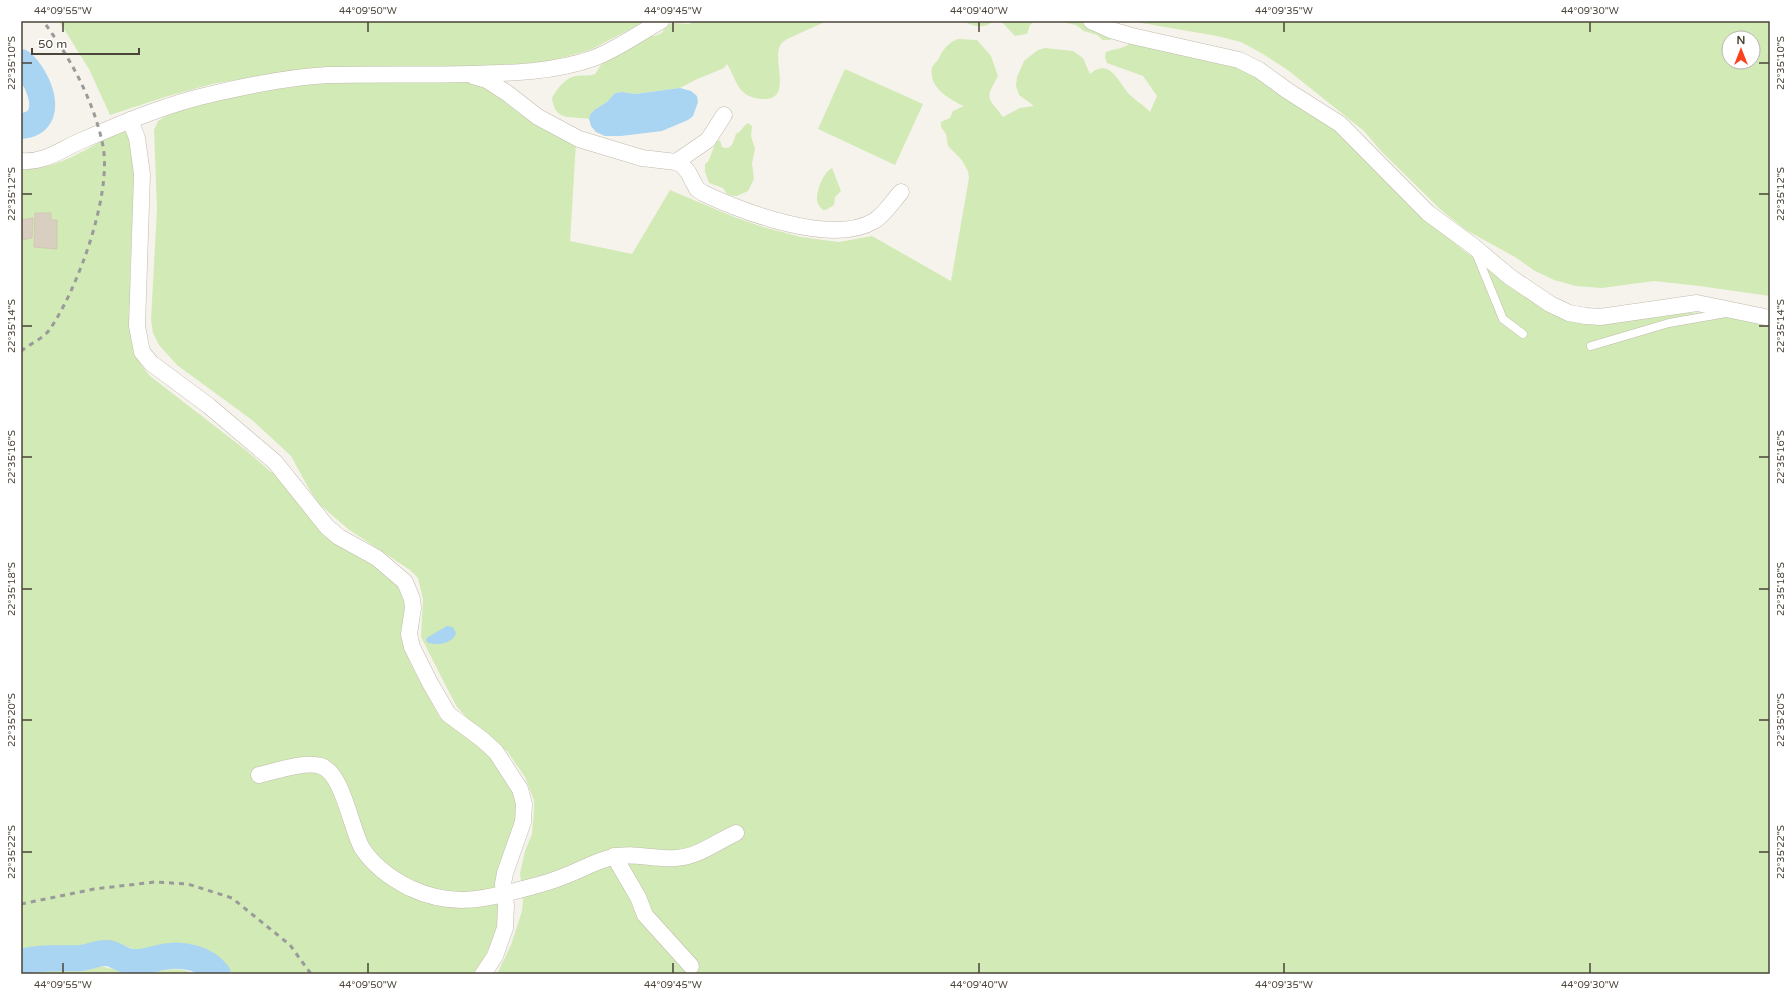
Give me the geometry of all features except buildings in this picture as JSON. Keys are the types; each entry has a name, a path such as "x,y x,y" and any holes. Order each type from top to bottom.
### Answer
{"street":[{"path":"21,161 34,162 43,159 81,140 130,120 170,105 211,94 293,78 526,72 593,58 625,43 661,21"},
{"path":"1091,21 1132,36 1239,60 1258,70 1340,124 1428,213 1473,246 1530,292 1569,313 1600,317 1697,303 1770,318"},
{"path":"464,74 487,80 507,93 538,117 579,139 642,158 676,162 688,172 697,189 718,200 745,211 813,228 840,230 857,228 875,221 901,192"},
{"path":"676,162 708,140 724,115"},
{"path":"130,120 137,138 142,174 137,326 142,352 151,363 209,406 275,462 327,527 339,536 377,558 405,582 412,599 413,608 409,634 418,662 448,714 483,740 496,752 520,789 524,804 523,822 504,874 503,894 506,911 505,928 495,956 483,974"},
{"path":"259,776 310,765 328,769 340,789 362,847 376,866 409,888 427,895 447,899 466,901 484,899 563,877 614,856 675,859 689,857 736,832"},
{"path":"614,856 638,897 646,915 691,966"}],"lane":[{"path":"1473,246 1503,319 1523,334"},
{"path":"1591,346 1670,323 1719,315 1735,310"}],"green space":[{"path":"59,21 646,21 590,50 540,64 270,74 212,84 165,97 110,115 89,69"},
{"path":"694,21 827,21 787,39 780,45 778,55 780,80 779,88 777,94 771,98 754,98 743,92 739,88 727,64 724,68 680,88 635,94 622,92 615,93 607,102 594,110 589,119 565,116 557,111 552,98 560,86 569,79 575,76 595,74 601,65 608,59 646,36 655,36 662,33 666,26 672,23 689,24"},
{"path":"964,21 993,21 990,24 979,26 971,25"},
{"path":"1001,21 1035,21 1030,25 1027,34 1015,36"},
{"path":"1058,21 1082,21 1120,37 1103,40 1097,35 1084,31 1076,25"},
{"path":"1130,21 1770,21 1770,296 1654,281 1602,288 1576,286 1554,280 1535,271 1515,257 1466,230 1441,210 1381,151 1364,131 1289,71 1241,42 1217,36"},
{"path":"958,39 977,40 991,56 998,76 989,94 991,101 1003,117 1020,108 1034,106 1019,95 1016,86 1017,77 1024,61 1038,50 1045,48 1073,51 1083,58 1090,74 1097,69 1103,68 1113,73 1129,94 1150,112 1157,96 1143,76 1107,63 1105,57 1106,52 1128,45 1128,40 1235,66 1257,76 1337,130 1445,235 1463,250 1551,314 1570,321 1704,312 1770,325 1770,974 497,974 511,945 522,911 523,901 520,873 525,851 532,834 534,810 534,800 525,777 507,751 471,722 457,707 421,637 423,599 418,578 410,570 348,529 319,504 291,456 252,420 177,365 159,345 153,333 151,320 157,209 154,130 158,121 166,116 180,111 223,98 299,82 474,82 576,143 570,241 632,254 670,190 734,217 763,227 801,237 839,242 872,236 951,281 969,178 968,171 961,159 948,146 946,134 941,127 941,122 950,118 953,111 964,106 941,92 933,81 932,68 949,44"},
{"path":"845,69 923,104 895,165 818,129"},
{"path":"748,123 752,126 751,136 755,149 752,163 754,179 748,191 737,196 733,196 727,194 723,188 709,183 705,172 705,164 708,162 716,142 720,140 722,147 728,148 733,142 736,134"},
{"path":"128,127 133,149 136,194 132,227 130,272 131,307 135,352 141,365 150,376 247,451 271,472 275,472 290,483 395,579 404,602 406,612 405,646 411,665 440,718 475,744 489,757 503,774 515,794 517,807 500,918 496,934 490,948 473,974 233,974 213,955 194,945 188,944 172,945 151,952 111,943 80,948 51,946 21,955 21,167 43,167 65,160"},
{"path":"832,168 841,191 835,197 834,205 826,210 823,210 817,199 818,191 823,177"},
{"path":"83,965 141,973 174,969 187,971 193,974 21,974 34,968"}],"water":[{"path":"680,88 691,91 697,96 698,102 693,116 688,120 662,131 621,136 605,136 596,132 591,126 589,119 590,115 594,110 607,102 615,93 622,92 635,94"},
{"path":"447,626 453,627 456,633 452,639 448,642 439,644 427,642 426,639 428,637"}],"waterway":[{"path":"21,62 34,78 42,98 42,108 39,117 32,123 21,126"},
{"path":"21,962 44,958 81,958 104,953 111,954 130,962 170,956 186,956 207,964 218,974"}],"railway":[{"path":"21,351 41,338 50,329 71,290 81,266 98,215 104,166 103,146 99,129 87,96 80,80 62,49 43,21"},
{"path":"21,904 94,889 155,882 188,884 232,898 290,945 311,974"}]}
